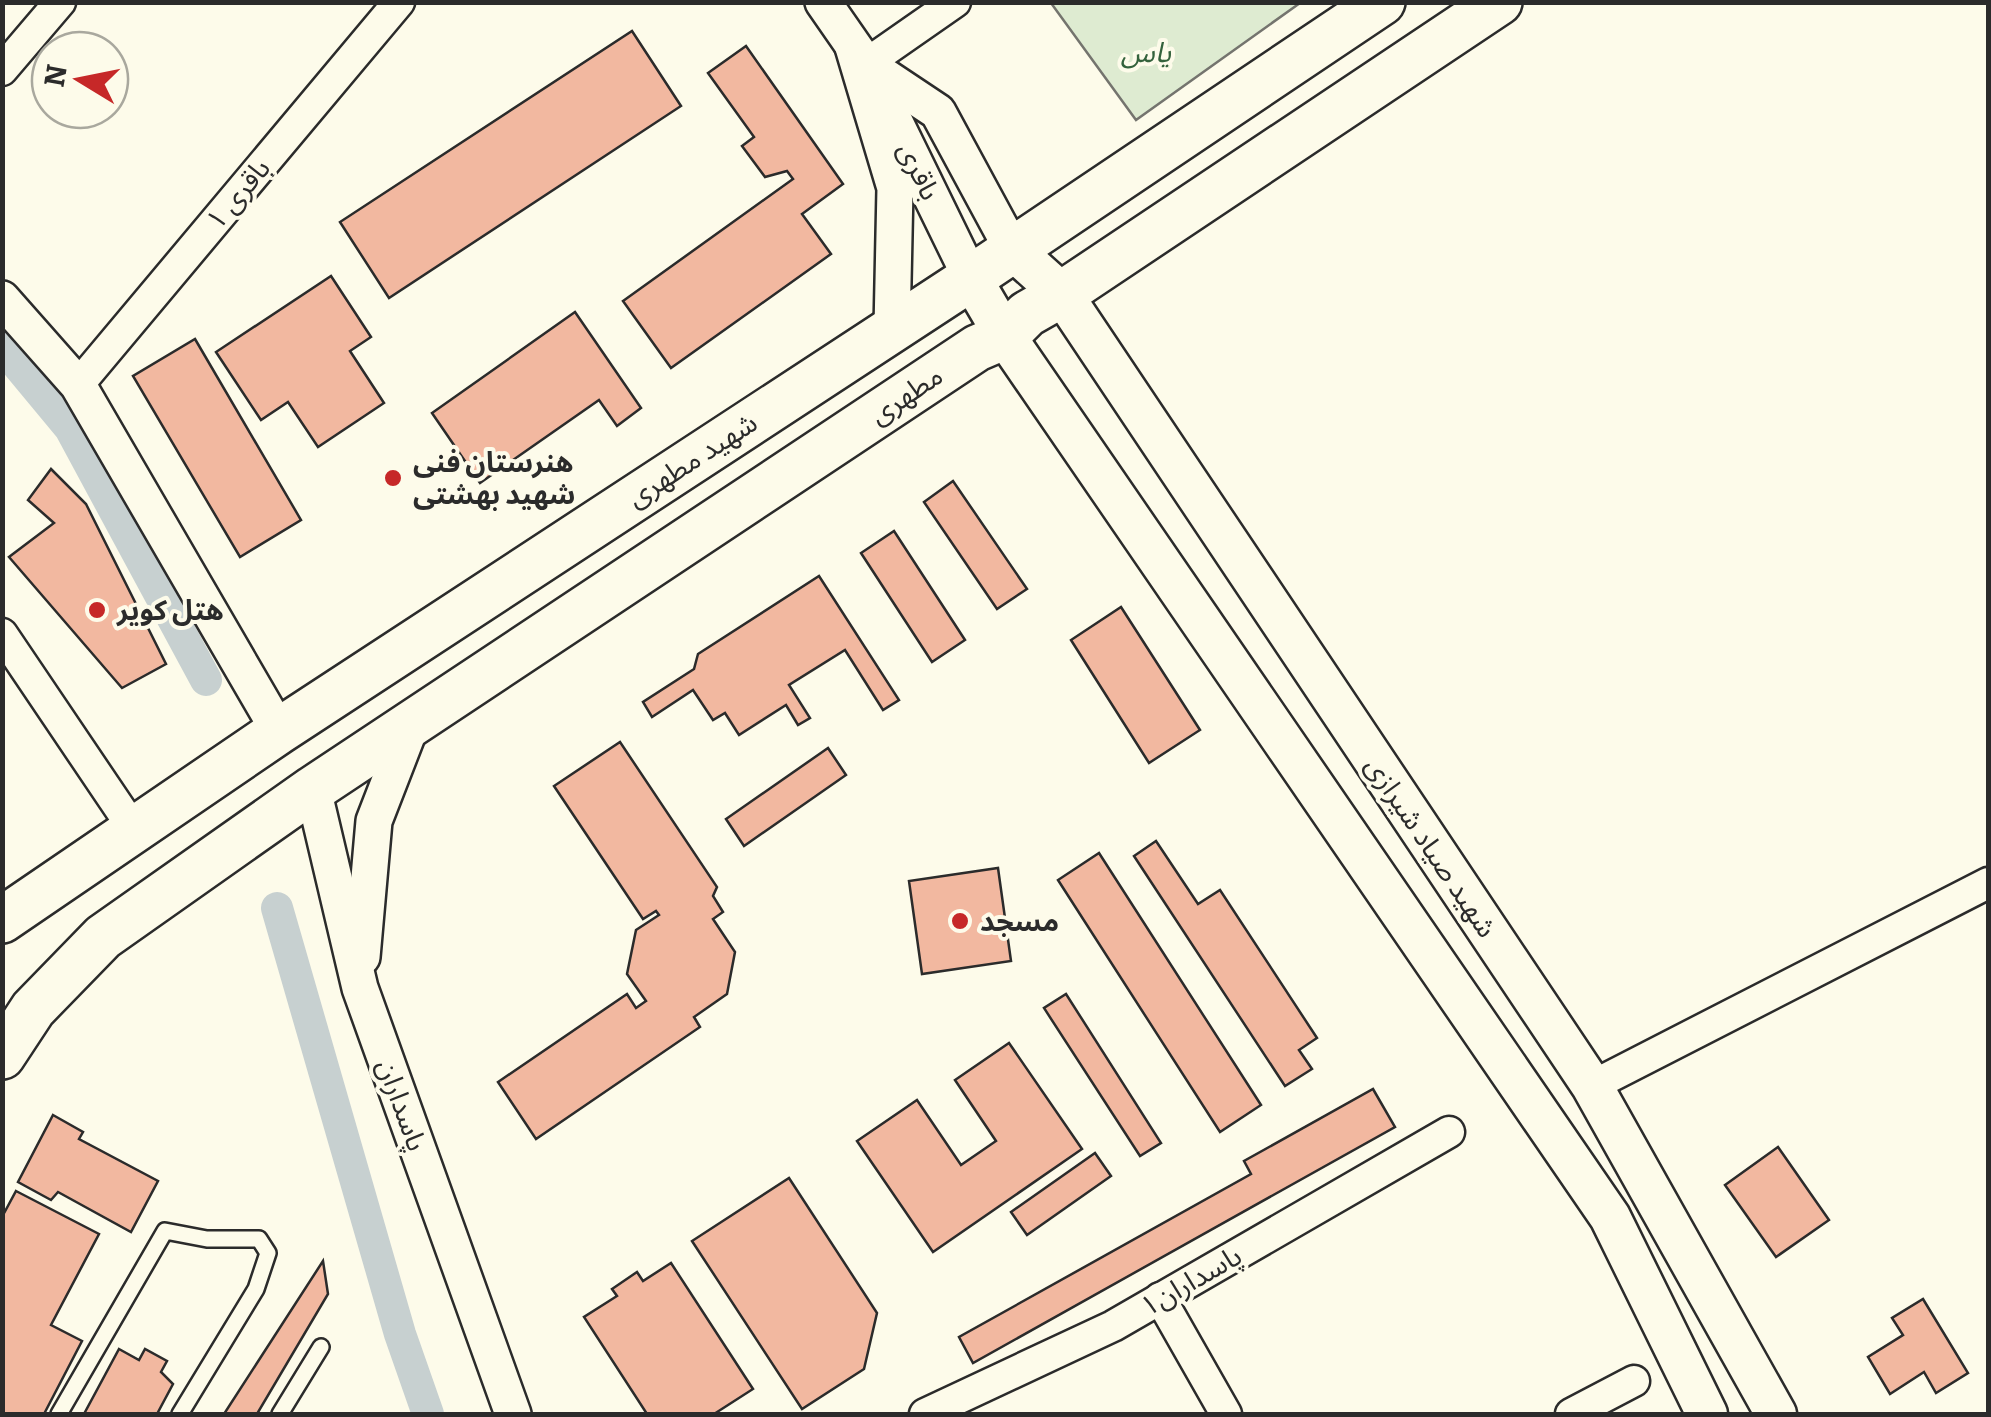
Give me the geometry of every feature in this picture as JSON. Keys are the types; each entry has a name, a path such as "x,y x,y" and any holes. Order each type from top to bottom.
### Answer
{"main road":[{"name":"شهید مطهری","path":"2,920 279,731 971,278 1382,2"},
{"name":"مطهری","path":"313,789 977,348 1006,336 1026,314 1062,294 1499,2"},
{"name":"شهید صیاد شیرازی","path":"1012,249 1062,294 1592,1086 1776,1414"},
{"path":"971,278 1006,336 1610,1216 1707,1414"},
{"path":"2,1056 33,1010 103,937 313,789 279,731"}],"street":[{"path":"2,70 60,2"},
{"name":"باقری ۱","path":"78,385 398,2"},
{"name":"باقری","path":"822,2 859,55 971,278"},
{"path":"859,55 954,2"},
{"path":"859,55 938,112 1012,249"},
{"path":"859,55 895,188 892,329"},
{"path":"2,300 78,385 279,731"},
{"path":"2,634 135,831"},
{"path":"360,988 374,821 412,723"},
{"name":"پاسداران","path":"313,789 360,988 514,1414"},
{"path":"1592,1086 1988,883"},
{"name":"پاسداران۱","path":"925,1414 1114,1326 1448,1132"},
{"path":"1160,1298 1226,1414"},
{"path":"1571,1414 1634,1381"}],"lane":[{"path":"59,1414 165,1231 207,1239 259,1239 268,1253 256,1289 180,1414"},
{"path":"280,1414 322,1347"}],"green space":[{"name":"یاس","path":"1051,3 1300,3 1136,120"}],"building":[{"path":"632,31 681,106 389,298 340,222"},
{"path":"746,46 843,184 802,214 831,254 671,368 623,301 793,179 787,171 765,177 742,146 754,137 708,73"},
{"path":"331,276 371,337 350,351 384,403 318,447 288,402 261,420 216,352"},
{"path":"575,312 641,408 617,426 599,400 480,483 432,413"},
{"path":"195,339 301,520 240,557 133,376"},
{"name":"هتل کویر","path":"51,469 86,504 166,664 122,688 9,557 54,523 28,500"},
{"path":"953,481 1027,589 997,609 924,502"},
{"path":"894,531 965,640 932,662 861,553"},
{"path":"819,576 899,700 883,710 845,650 789,685 810,718 798,725 786,705 739,735 725,713 713,720 693,690 652,717 643,702 694,669 698,654"},
{"path":"1121,607 1200,730 1149,763 1071,640"},
{"path":"620,742 717,887 713,896 723,912 713,919 735,952 727,994 694,1017 700,1027 536,1139 498,1082 627,994 636,1008 646,1001 627,974 636,930 659,915 656,911 643,919 554,786"},
{"path":"828,748 846,775 744,846 726,819"},
{"path":"1156,841 1198,904 1220,890 1317,1038 1299,1050 1312,1069 1285,1086 1134,856"},
{"path":"1099,853 1261,1105 1220,1132 1058,880"},
{"name":"مسجد","path":"998,868 1011,961 922,974 909,881"},
{"path":"1066,994 1161,1143 1140,1156 1044,1008"},
{"path":"1009,1043 1082,1149 933,1252 857,1141 917,1100 961,1165 996,1141 955,1080"},
{"path":"1373,1089 1395,1127 973,1363 959,1337 1251,1174 1244,1161"},
{"path":"53,1115 83,1132 79,1139 158,1181 131,1232 58,1192 51,1200 18,1182"},
{"path":"1778,1147 1829,1220 1776,1257 1725,1185"},
{"path":"1095,1153 1111,1176 1027,1235 1011,1212"},
{"path":"789,1178 877,1313 864,1369 802,1409 692,1241"},
{"path":"16,1191 99,1234 51,1325 82,1341 44,1414 2,1414 2,1217"},
{"path":"323,1261 328,1294 257,1414 224,1414"},
{"path":"671,1263 753,1389 714,1414 647,1414 584,1317 617,1296 612,1289 637,1272 643,1281"},
{"path":"1923,1299 1968,1373 1936,1393 1924,1372 1890,1394 1868,1357 1903,1335 1892,1318"},
{"path":"119,1349 139,1360 145,1349 167,1361 161,1372 173,1384 157,1414 84,1414"}],"waterway":[{"path":"2,346 70,428 206,680"},
{"path":"277,908 400,1334 428,1414"}],"place":[{"name":"هنرستان فنی شهید بهشتی","path":"393,478"},
{"name":"هتل کویر","path":"97,610"},
{"name":"مسجد","path":"960,921"}]}
